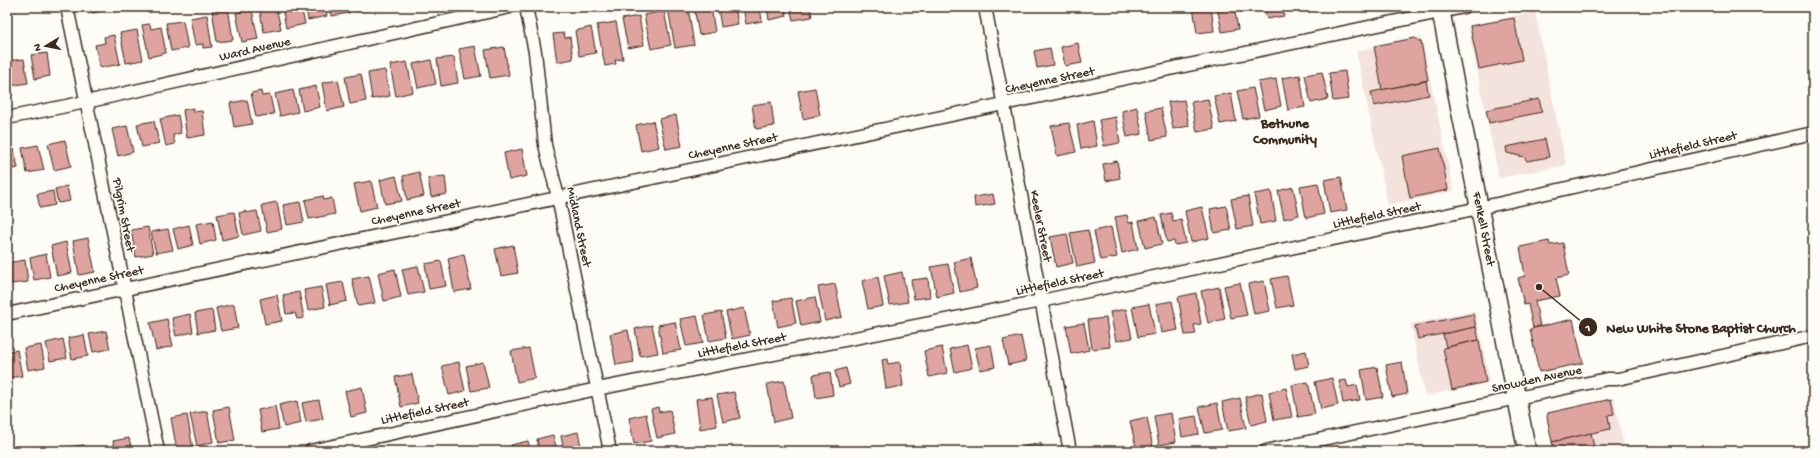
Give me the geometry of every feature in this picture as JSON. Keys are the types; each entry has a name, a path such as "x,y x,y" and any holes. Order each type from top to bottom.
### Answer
{"street":[{"name":"Pilgrim Street","path":"67,7 158,451"},
{"name":"Ward Avenue","path":"7,118 86,102 510,7"},
{"name":"Midland Street","path":"526,7 535,52 545,145 558,197 610,451"},
{"name":"Keeler Street","path":"985,7 1002,105 1070,451"},
{"name":"Cheyenne Street","path":"7,314 558,197 1002,105 1440,10 1464,7"},
{"name":"Fenkell Street","path":"1440,10 1527,451"},
{"name":"Littlefield Street","path":"310,451 598,389 1041,301 1479,208 1813,133"},
{"name":"Snowden Avenue","path":"1266,451 1607,379 1618,379 1813,336"}],"shaded area":[{"path":"1535,12 1566,165 1499,178 1468,26"},
{"path":"1421,37 1454,191 1388,205 1356,51"},
{"path":"1475,311 1490,382 1425,396 1411,324"},
{"path":"1614,398 1625,451 1555,451 1547,412"}],"building":[{"path":"87,7 101,7 101,11 88,14"},
{"path":"228,7 233,40 217,42 212,9"},
{"path":"259,7 276,7 281,29 264,32"},
{"path":"282,7 301,7 305,24 286,28"},
{"path":"306,7 325,7 327,16 308,20"},
{"path":"331,7 348,7 349,13 332,16"},
{"path":"355,7 371,7 371,9 356,12"},
{"path":"688,7 694,45 675,48 668,8"},
{"path":"694,7 711,7 715,32 699,35"},
{"path":"718,7 735,7 738,24 721,27"},
{"path":"743,7 760,7 762,21 746,24"},
{"path":"767,7 785,7 787,16 769,20"},
{"path":"790,7 810,7 812,17 793,20"},
{"path":"1193,7 1211,7 1214,31 1197,33"},
{"path":"1217,7 1234,7 1238,29 1222,32"},
{"path":"1264,7 1282,7 1284,16 1267,19"},
{"path":"252,10 258,39 242,42 236,13"},
{"path":"664,11 671,45 651,49 644,15"},
{"path":"207,15 212,47 203,48 203,44 195,45 190,18"},
{"path":"639,16 644,45 628,48 622,19"},
{"path":"1514,18 1522,60 1479,69 1470,26"},
{"path":"183,21 188,48 171,51 166,23"},
{"path":"616,22 623,59 615,60 616,64 605,66 597,25"},
{"path":"150,24 151,29 161,27 166,53 149,57 142,25"},
{"path":"591,27 596,53 579,56 575,31"},
{"path":"137,30 143,60 126,63 120,33"},
{"path":"564,33 565,38 570,37 573,59 557,62 553,34"},
{"path":"114,35 120,64 100,68 95,45 105,43 104,37"},
{"path":"1415,38 1421,42 1428,80 1382,90 1374,46"},
{"path":"1078,43 1082,63 1065,66 1061,47"},
{"path":"475,46 481,76 465,79 459,49"},
{"path":"504,47 509,75 490,78 485,50"},
{"path":"1050,48 1053,65 1037,68 1034,51"},
{"path":"47,53 50,76 35,79 31,55"},
{"path":"454,57 458,83 441,86 437,59"},
{"path":"24,59 28,83 9,86 7,61"},
{"path":"431,60 436,84 418,88 413,64"},
{"path":"407,62 413,92 396,96 390,65"},
{"path":"385,70 390,96 372,99 368,73"},
{"path":"1345,71 1349,99 1333,101 1329,73"},
{"path":"1322,72 1328,99 1311,103 1305,75"},
{"path":"361,74 366,101 350,104 345,77"},
{"path":"1300,75 1305,107 1288,110 1282,78"},
{"path":"1276,79 1281,106 1264,110 1258,82"},
{"path":"338,80 344,107 327,111 322,83"},
{"path":"1426,81 1429,95 1374,106 1371,92"},
{"path":"316,86 320,107 303,111 299,90"},
{"path":"815,88 820,115 803,119 798,91"},
{"path":"1253,88 1259,116 1243,119 1237,91"},
{"path":"293,90 298,112 280,116 275,94"},
{"path":"261,91 262,96 270,95 274,114 256,117 251,93"},
{"path":"1231,93 1236,121 1220,124 1214,96"},
{"path":"1208,99 1214,129 1197,132 1191,102"},
{"path":"1539,99 1542,112 1489,123 1486,110"},
{"path":"247,100 252,124 234,127 230,103"},
{"path":"1184,100 1189,126 1173,129 1168,102"},
{"path":"771,102 774,126 756,129 752,105"},
{"path":"1137,107 1142,134 1127,137 1122,111"},
{"path":"193,108 193,112 202,111 205,135 187,138 183,110"},
{"path":"1161,108 1167,137 1151,140 1146,111"},
{"path":"178,115 181,133 173,135 175,144 166,146 160,119"},
{"path":"676,115 682,146 666,149 659,119"},
{"path":"1116,117 1120,143 1104,146 1099,120"},
{"path":"154,121 159,143 142,147 137,124"},
{"path":"653,121 659,147 641,151 636,125"},
{"path":"1093,121 1097,146 1081,149 1077,125"},
{"path":"1069,123 1076,152 1057,156 1051,126"},
{"path":"127,126 133,152 118,156 112,129"},
{"path":"1545,139 1549,157 1527,161 1524,157 1507,153 1506,147"},
{"path":"65,140 71,166 54,170 48,144"},
{"path":"38,145 44,170 27,173 22,148"},
{"path":"1440,148 1448,190 1410,198 1402,156"},
{"path":"14,149 18,168 7,170 7,150"},
{"path":"522,149 527,176 509,180 504,153"},
{"path":"1117,161 1120,178 1106,181 1103,164"},
{"path":"419,172 424,196 407,200 403,176"},
{"path":"396,176 402,201 385,204 380,180"},
{"path":"445,176 447,194 431,197 428,178"},
{"path":"1341,177 1347,210 1330,213 1324,180"},
{"path":"371,181 377,207 360,211 354,184"},
{"path":"1318,183 1324,214 1306,218 1300,186"},
{"path":"67,186 70,201 58,203 55,189"},
{"path":"1293,187 1299,215 1284,219 1278,191"},
{"path":"53,191 55,205 40,208 37,194"},
{"path":"1271,191 1276,221 1260,224 1254,194"},
{"path":"993,194 995,204 975,207 974,197"},
{"path":"323,196 324,200 332,198 335,214 309,219 305,200"},
{"path":"1248,196 1253,226 1237,229 1231,199"},
{"path":"277,202 282,229 267,232 262,205"},
{"path":"300,202 304,222 287,225 283,205"},
{"path":"1226,206 1231,230 1214,233 1210,209"},
{"path":"1202,207 1209,238 1191,242 1185,211"},
{"path":"246,211 246,213 257,211 261,231 243,235 239,213"},
{"path":"234,212 239,236 222,240 217,215"},
{"path":"1171,213 1173,221 1181,219 1186,243 1175,245 1174,241 1167,242 1161,215"},
{"path":"1127,215 1129,223 1133,222 1138,249 1122,253 1115,217"},
{"path":"1156,217 1162,244 1145,248 1139,221"},
{"path":"213,221 216,240 200,244 196,224"},
{"path":"189,225 193,245 178,249 173,229"},
{"path":"148,227 153,254 136,257 131,230"},
{"path":"1111,227 1117,257 1100,260 1094,231"},
{"path":"168,229 173,250 156,253 151,232"},
{"path":"1088,230 1095,263 1077,267 1070,233"},
{"path":"1067,234 1073,263 1056,267 1050,237"},
{"path":"88,238 95,272 79,275 73,241"},
{"path":"1549,241 1550,245 1563,243 1569,275 1556,278 1560,296 1535,301 1540,326 1533,328 1528,304 1524,305 1518,278 1525,276 1520,247"},
{"path":"66,242 72,273 57,276 51,246"},
{"path":"513,245 518,273 501,276 495,249"},
{"path":"46,254 50,277 34,280 30,258"},
{"path":"464,254 471,289 454,292 448,258"},
{"path":"971,258 977,288 960,292 954,262"},
{"path":"25,260 28,282 11,284 7,263"},
{"path":"441,261 446,286 429,289 425,264"},
{"path":"948,264 954,293 937,297 931,267"},
{"path":"418,266 424,292 408,295 402,269"},
{"path":"395,269 401,297 384,301 378,273"},
{"path":"902,272 908,302 890,305 884,276"},
{"path":"369,276 375,303 358,306 352,279"},
{"path":"1287,276 1293,305 1277,308 1271,279"},
{"path":"878,277 883,306 868,309 862,281"},
{"path":"928,278 930,297 914,299 911,280"},
{"path":"1264,281 1270,311 1254,314 1248,284"},
{"path":"343,282 347,301 330,305 326,285"},
{"path":"1240,283 1247,315 1231,318 1224,286"},
{"path":"835,284 842,317 825,321 818,287"},
{"path":"321,287 325,307 308,310 304,290"},
{"path":"1219,287 1225,319 1208,323 1201,291"},
{"path":"299,292 304,318 297,319 295,313 286,314 283,295"},
{"path":"1196,293 1201,324 1194,325 1196,334 1185,335 1178,297"},
{"path":"277,295 282,321 265,324 260,299"},
{"path":"815,297 820,322 801,326 796,301"},
{"path":"791,298 796,323 778,327 773,301"},
{"path":"1172,301 1178,330 1161,333 1156,304"},
{"path":"234,304 238,328 221,331 216,308"},
{"path":"1149,304 1155,334 1138,337 1132,307"},
{"path":"744,308 750,335 732,339 726,312"},
{"path":"1126,309 1132,338 1116,341 1110,312"},
{"path":"212,310 215,330 198,333 195,313"},
{"path":"721,312 726,338 709,341 704,315"},
{"path":"190,314 193,332 176,336 172,318"},
{"path":"1473,314 1476,327 1418,339 1415,326"},
{"path":"697,316 703,343 686,346 680,319"},
{"path":"1106,318 1110,347 1092,349 1088,320"},
{"path":"167,319 173,346 156,350 150,323"},
{"path":"1573,319 1583,363 1539,372 1530,329"},
{"path":"675,322 681,350 663,353 658,325"},
{"path":"1084,323 1089,350 1071,354 1066,326"},
{"path":"652,325 658,353 640,356 635,329"},
{"path":"1476,327 1479,340 1446,347 1443,334"},
{"path":"628,330 634,362 616,365 610,334"},
{"path":"106,331 110,349 93,352 89,334"},
{"path":"84,335 88,356 72,359 68,338"},
{"path":"1021,336 1026,361 1008,365 1003,340"},
{"path":"63,339 67,358 50,361 46,343"},
{"path":"1479,340 1486,382 1452,390 1443,348"},
{"path":"41,345 45,367 28,370 24,348"},
{"path":"967,345 972,368 955,372 950,349"},
{"path":"991,345 995,367 980,370 975,348"},
{"path":"942,347 947,373 929,377 924,351"},
{"path":"529,348 535,378 517,382 511,351"},
{"path":"17,350 22,376 7,378 7,352"},
{"path":"1306,351 1309,366 1295,369 1292,354"},
{"path":"887,359 888,364 900,362 903,386 886,389 882,360"},
{"path":"459,362 465,391 449,395 442,366"},
{"path":"483,362 489,388 471,391 466,366"},
{"path":"1402,362 1407,394 1392,397 1386,365"},
{"path":"1377,367 1383,397 1366,400 1361,370"},
{"path":"846,368 850,384 839,387 835,371"},
{"path":"830,372 833,395 816,398 813,375"},
{"path":"412,374 418,403 401,407 395,377"},
{"path":"1332,378 1338,405 1321,409 1315,382"},
{"path":"1346,380 1348,387 1357,385 1360,400 1343,403 1339,381"},
{"path":"784,381 791,418 774,422 767,384"},
{"path":"1308,382 1315,414 1298,417 1292,385"},
{"path":"362,387 367,413 351,417 345,391"},
{"path":"1286,388 1292,417 1274,420 1269,392"},
{"path":"734,392 740,418 723,422 717,395"},
{"path":"1262,393 1267,421 1251,425 1245,397"},
{"path":"712,397 717,426 700,429 696,399"},
{"path":"1240,398 1246,428 1228,431 1222,402"},
{"path":"1611,399 1614,414 1608,415 1610,429 1552,442 1547,417 1548,413"},
{"path":"319,400 323,419 306,422 302,403"},
{"path":"297,401 301,423 284,427 279,405"},
{"path":"1217,403 1222,430 1205,433 1199,407"},
{"path":"275,406 279,429 262,432 258,410"},
{"path":"229,407 235,440 219,443 213,410"},
{"path":"658,407 659,412 670,410 675,434 657,438 651,409"},
{"path":"207,411 213,442 197,446 190,414"},
{"path":"1171,413 1176,442 1159,445 1154,416"},
{"path":"646,414 651,441 634,444 629,418"},
{"path":"187,415 193,449 177,451 171,418"},
{"path":"1196,416 1199,434 1182,437 1179,419"},
{"path":"1147,417 1153,448 1137,451 1130,421"},
{"path":"578,432 582,451 564,451 561,436"},
{"path":"1591,433 1594,447 1575,451 1554,451 1552,442"},
{"path":"553,435 557,451 539,451 537,439"},
{"path":"129,438 132,451 115,451 113,441"},
{"path":"528,441 530,451 512,451 511,445"},
{"path":"1041,443 1043,451 1024,451 1023,447"},
{"path":"84,445 85,451 69,451 68,447"}],"place":[{"name":"New White Stone Baptist Church","path":"1539,287"}],"district":[{"name":"Bethune Community","path":"1285,132"}]}
